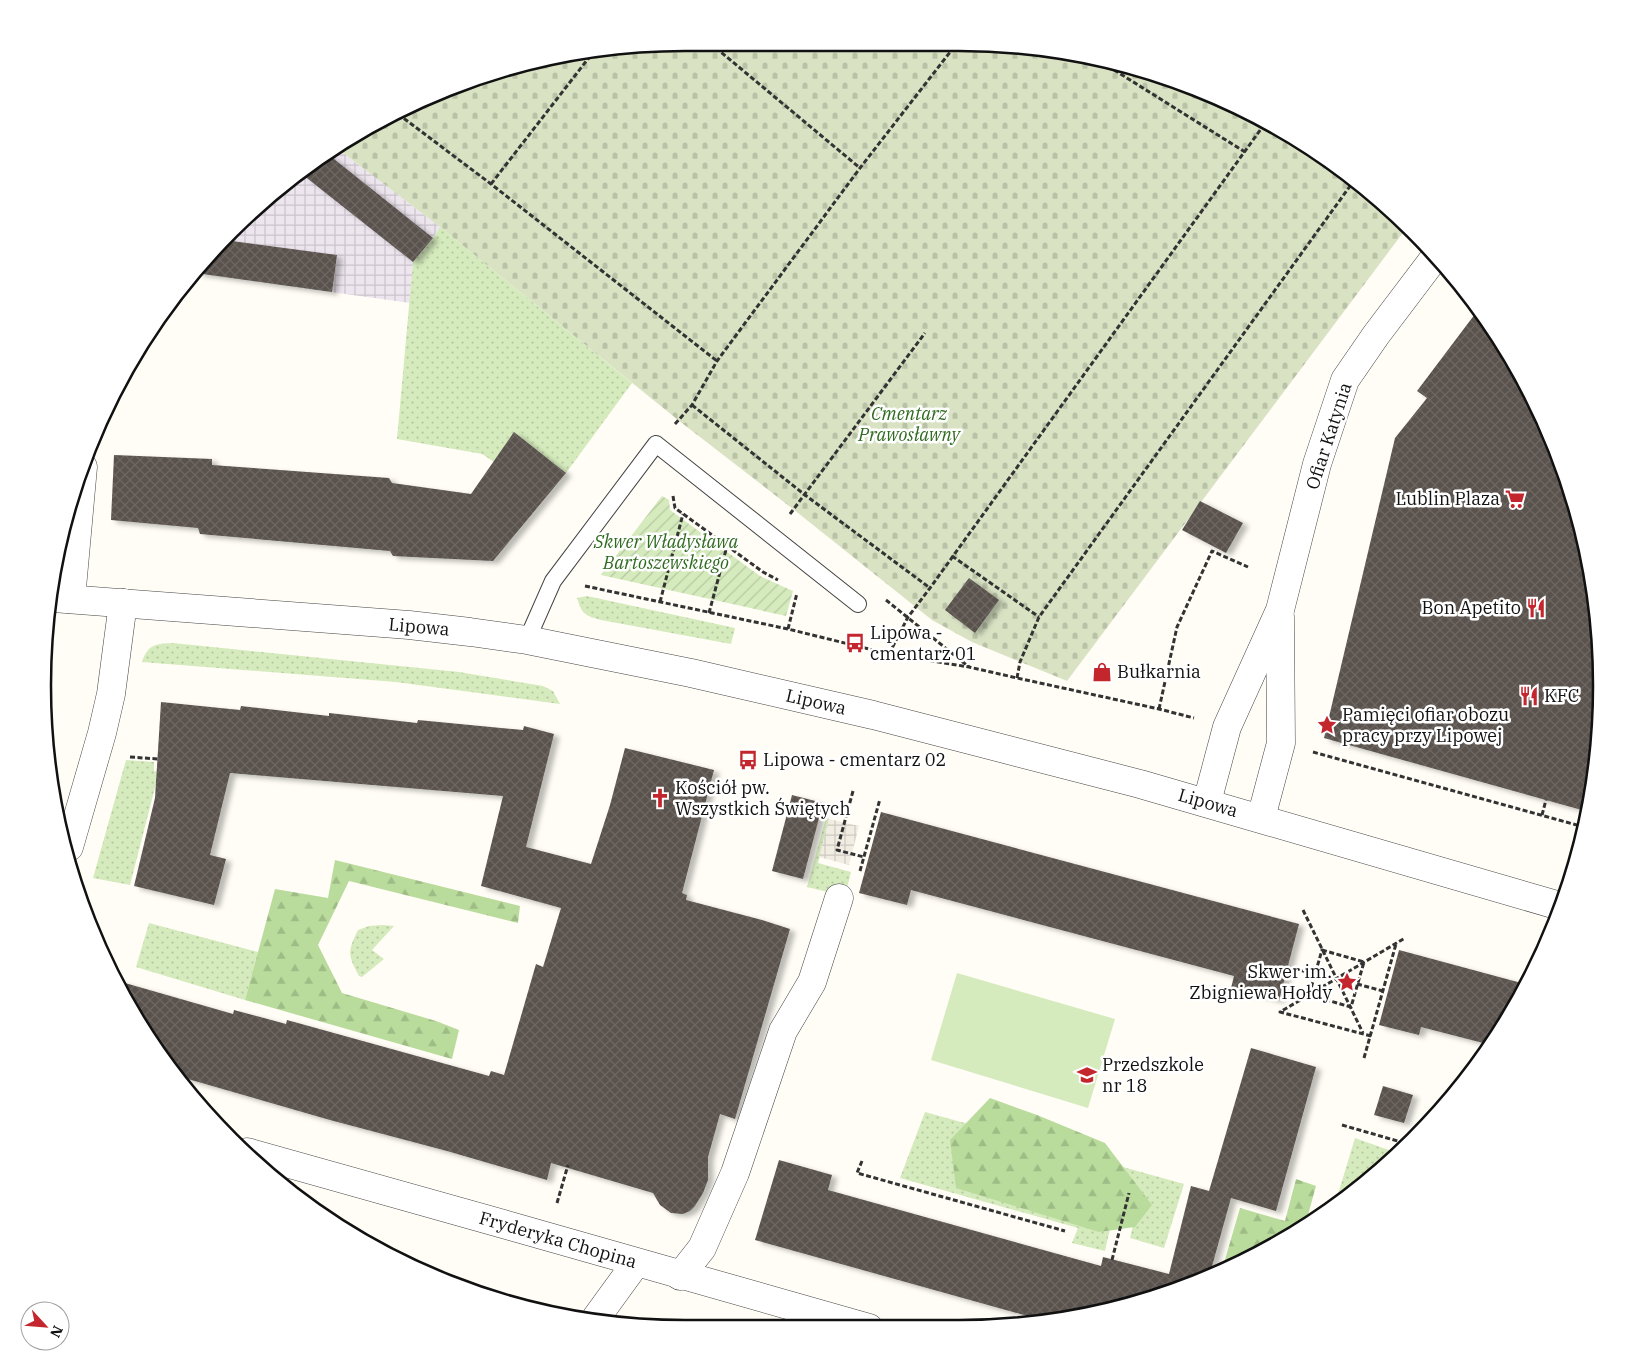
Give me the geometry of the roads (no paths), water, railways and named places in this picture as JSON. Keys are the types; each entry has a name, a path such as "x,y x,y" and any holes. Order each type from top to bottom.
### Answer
{"street":[{"name":"Ofiar Katynia","path":"1206,802 1226,727 1280,610 1317,464 1345,380 1376,334 1431,262"},
{"path":"62,598 74,516"},
{"name":"Lipowa","path":"62,598 470,632 527,640 692,673 873,715 1206,802 1554,901"},
{"path":"71,841 102,733 111,694 123,603"},
{"name":"Ofiar Katynia","path":"1261,818 1281,743 1280,610"},
{"path":"680,1276 702,1248 736,1173 783,1031 812,982 839,898"},
{"name":"Fryderyka Chopina","path":"260,1156 438,1204 680,1276 839,1320"},
{"path":"599,1313 636,1263"}],"lane":[{"path":"527,640 553,581 656,444 858,604"}],"place":[{"name":"Lublin Plaza","path":"1515,499"},
{"name":"Bon Apetito","path":"1536,608"},
{"name":"Lipowa - cmentarz 01","path":"855,643"},
{"name":"Bułkarnia","path":"1102,672"},
{"name":"KFC","path":"1529,696"},
{"name":"Pamięci ofiar obozu pracy przy Lipowej","path":"1327,725"},
{"name":"Lipowa - cmentarz 02","path":"748,760"},
{"name":"Kościół pw. Wszystkich Świętych","path":"660,798"},
{"name":"Skwer im. Zbigniewa Hołdy","path":"1347,982"},
{"name":"Przedszkole nr 18","path":"1087,1075"}],"park label":[{"name":"Cmentarz Prawosławny","path":"909,424"},
{"name":"Skwer Władysława Bartoszewskiego","path":"666,552"}]}
